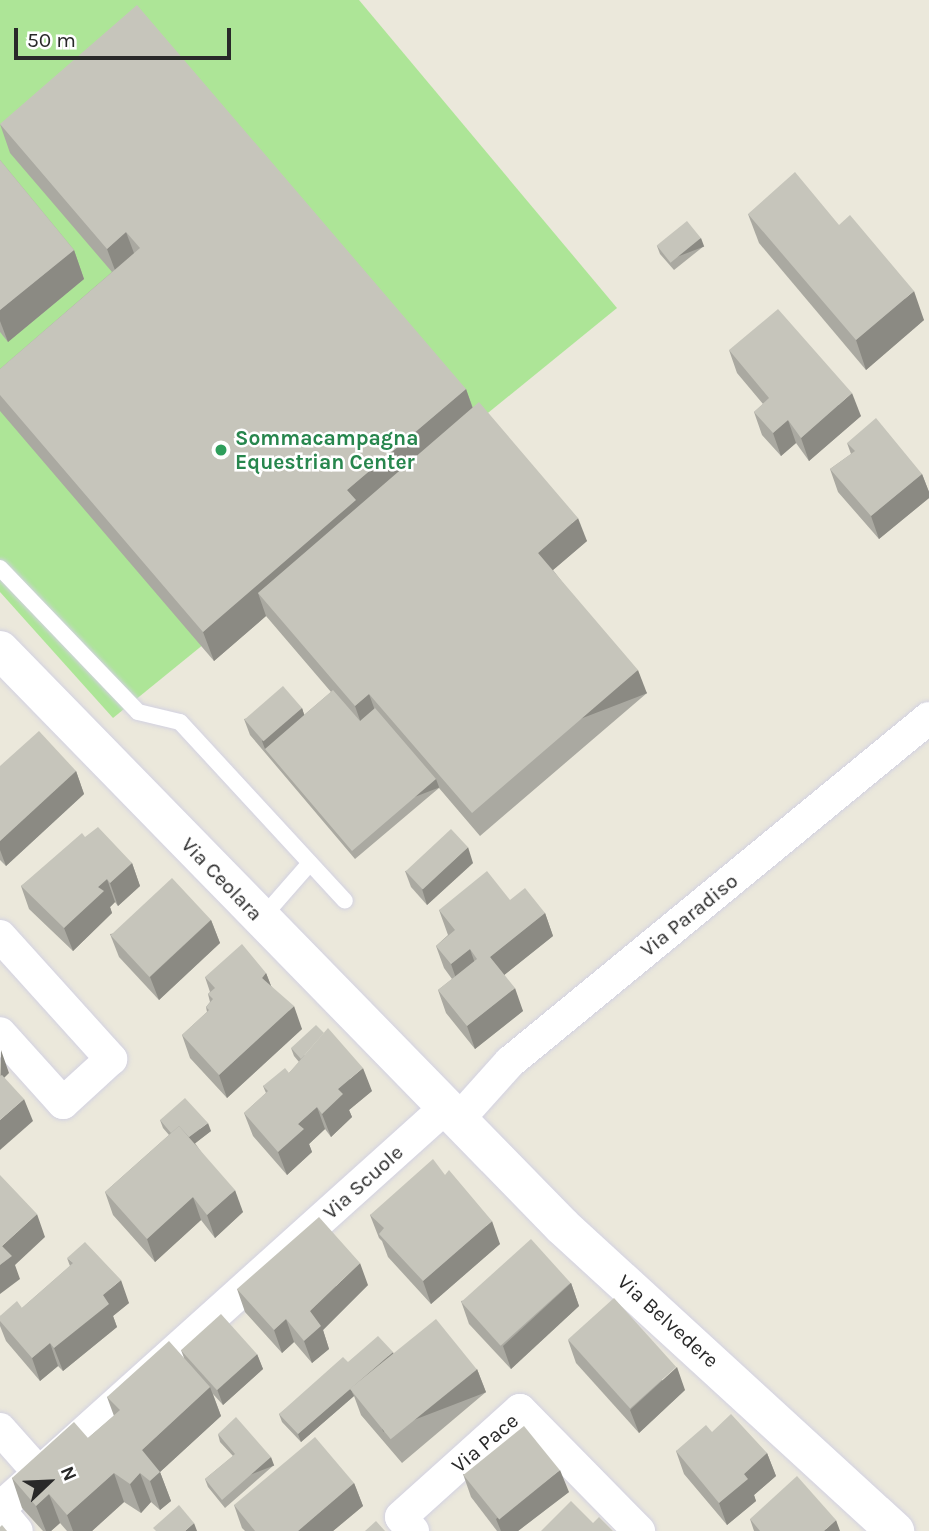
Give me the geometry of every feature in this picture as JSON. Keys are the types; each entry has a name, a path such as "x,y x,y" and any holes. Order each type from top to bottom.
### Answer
{"street":[{"name":"Via Ceolara","path":"0,650 451,1115"},
{"name":"Via Paradiso","path":"451,1115 510,1062 929,718"},
{"path":"0,936 111,1059 63,1103 0,1033"},
{"name":"Via Scuole","path":"0,1509 451,1115"},
{"name":"Via Belvedere","path":"451,1115 562,1226 895,1531"},
{"name":"Via Pace","path":"413,1531 401,1517 520,1410 639,1531"},
{"path":"0,1429 39,1473"},
{"path":"0,1509 18,1531"}],"lane":[{"path":"0,568 138,712 180,722 345,901"},
{"path":"261,919 310,863"}],"green space":[{"name":"Sommacampagna Equestrian Center","path":"0,0 359,0 617,308 113,718 0,592"}],"building":[{"path":"137,5 466,389 347,490 356,500 203,632 0,395 0,369 140,248 126,232 107,249 0,124"},
{"path":"0,160 74,250 0,310"},
{"path":"795,172 839,225 850,215 914,291 856,340 748,214"},
{"path":"687,221 701,238 671,263 657,246"},
{"path":"778,309 852,393 801,438 788,420 773,433 754,412 769,398 729,350"},
{"path":"479,402 578,518 538,553 638,670 472,813 369,694 355,706 258,593"},
{"path":"876,418 922,474 871,516 830,469 855,451 847,443"},
{"path":"283,686 302,708 264,741 245,719"},
{"path":"333,690 360,721 375,708 436,779 352,851 265,749"},
{"path":"39,731 76,771 0,841 0,766"},
{"path":"98,827 132,863 110,883 107,879 98,887 104,891 64,928 21,886 82,833 85,837"},
{"path":"451,829 468,847 423,890 406,871"},
{"path":"487,871 510,900 525,888 545,913 490,957 515,988 467,1026 438,990 477,959 470,949 451,964 436,946 455,930 439,910"},
{"path":"172,878 211,920 149,977 111,935"},
{"path":"242,944 266,973 262,978 294,1006 219,1075 182,1035 209,1010 206,1007 213,999 208,994 215,988 205,977"},
{"path":"316,1025 324,1033 301,1059 291,1048"},
{"path":"328,1028 363,1068 338,1089 343,1094 322,1114 317,1107 298,1124 304,1129 278,1152 244,1113 268,1091 263,1086 285,1068 289,1073"},
{"path":"2,1075 24,1099 0,1120 0,1076"},
{"path":"185,1098 208,1123 189,1137 179,1126 171,1133 160,1120"},
{"path":"179,1126 235,1190 207,1215 193,1197 147,1239 105,1192"},
{"path":"433,1159 445,1175 449,1170 492,1221 423,1281 379,1234 384,1228 370,1215"},
{"path":"0,1175 37,1214 2,1246 12,1256 0,1265"},
{"path":"319,1217 360,1263 310,1311 321,1326 304,1341 286,1319 274,1330 237,1289"},
{"path":"531,1239 570,1283 501,1346 461,1302"},
{"path":"85,1242 121,1280 103,1295 109,1304 54,1348 50,1343 32,1358 0,1321 0,1316 17,1301 22,1308 73,1263 67,1258"},
{"path":"614,1298 676,1367 630,1409 568,1339"},
{"path":"221,1314 257,1354 217,1390 181,1350"},
{"path":"436,1319 477,1370 391,1439 350,1389"},
{"path":"378,1336 393,1352 298,1434 279,1414 343,1357 348,1362"},
{"path":"169,1341 210,1387 142,1450 160,1472 150,1481 140,1473 130,1484 114,1473 67,1515 49,1494 36,1506 12,1478 74,1422 88,1438 120,1410 107,1397"},
{"path":"731,1414 767,1453 744,1474 748,1479 719,1503 676,1451 706,1425 712,1432"},
{"path":"236,1417 271,1457 222,1500 205,1479 235,1454 218,1434"},
{"path":"524,1426 560,1470 499,1519 463,1475"},
{"path":"315,1437 354,1483 298,1531 255,1531 234,1505"},
{"path":"797,1476 836,1520 824,1531 760,1531 750,1519"},
{"path":"571,1501 593,1523 599,1517 613,1531 541,1531"},
{"path":"179,1505 194,1523 185,1531 156,1531 153,1528"},
{"path":"376,1521 385,1531 365,1531"}],"place":[{"name":"Sommacampagna Equestrian Center","path":"221,450"}]}
